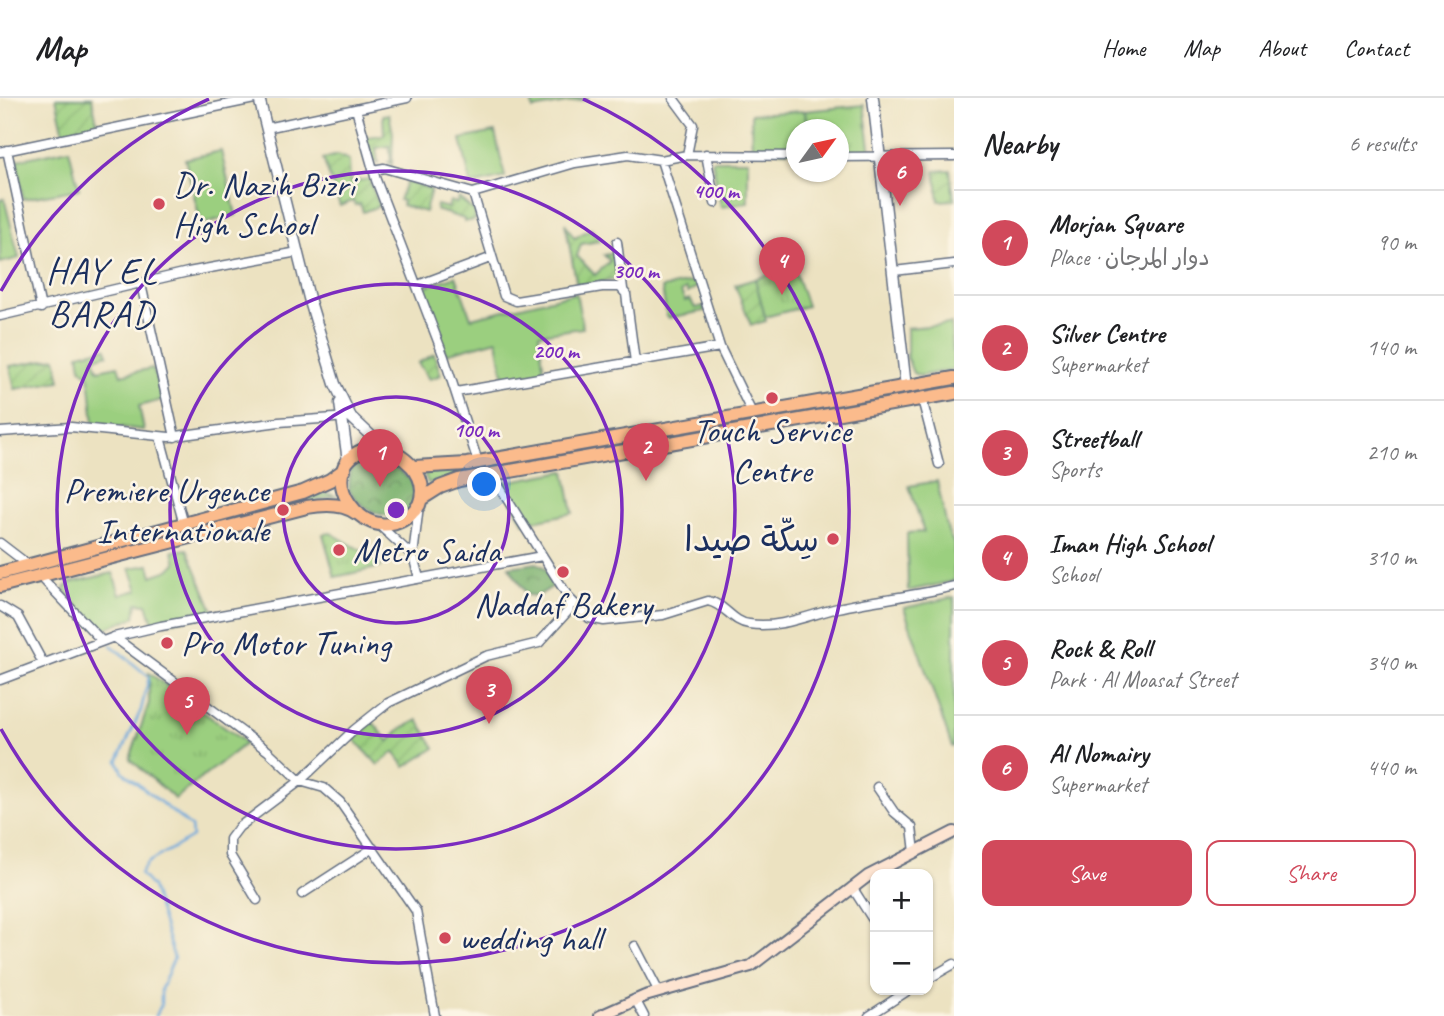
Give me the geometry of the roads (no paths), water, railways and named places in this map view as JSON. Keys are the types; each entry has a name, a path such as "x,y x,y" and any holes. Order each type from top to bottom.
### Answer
{"highway":[{"path":"414,467 478,462 954,378"},
{"path":"0,586 307,507 333,505 350,508 375,523 396,524 409,517 420,502 450,482 954,393"},
{"path":"0,573 303,492 330,480 368,449 385,449 414,467 419,477 420,502"},
{"path":"346,465 342,492 356,513"}],"main road":[{"path":"600,1016 635,999 751,966 852,887 954,832"}],"street":[{"path":"41,308 4,151 259,98 298,253 347,418 346,465"},
{"path":"266,128 407,98"},
{"path":"673,98 693,125 687,155"},
{"path":"873,98 906,387"},
{"path":"356,109 373,170 403,255 418,285 478,462"},
{"path":"373,170 384,168 473,193 575,163 628,155 661,160 706,154 786,156"},
{"path":"706,154 715,203"},
{"path":"849,157 954,156"},
{"path":"661,160 720,347 752,413"},
{"path":"473,193 490,258 502,293 509,301 602,286 623,289"},
{"path":"617,242 635,362"},
{"path":"0,316 141,284 298,253"},
{"path":"418,285 490,258"},
{"path":"894,271 954,264"},
{"path":"141,284 175,437"},
{"path":"456,392 720,347"},
{"path":"922,399 939,464"},
{"path":"0,432 71,427 175,437 279,422 347,418 385,449"},
{"path":"160,437 184,524"},
{"path":"492,475 569,598 586,615 599,621 651,617 708,601 716,603 739,621 760,625 954,586"},
{"path":"419,578 413,556 420,502"},
{"path":"375,523 413,556"},
{"path":"0,542 30,566"},
{"path":"0,680 114,637 209,616 542,556"},
{"path":"41,577 102,642"},
{"path":"257,900 233,865 230,839 239,827 300,781 354,730 397,698 486,656 542,641 569,610 569,598"},
{"path":"0,606 18,617 43,663"},
{"path":"114,637 275,757 300,781 322,786 335,796 418,916 435,1016"},
{"path":"877,787 894,812 912,827 915,852"},
{"path":"302,894 373,848"},
{"path":"852,887 870,915"},
{"path":"635,946 660,992"},
{"path":"933,976 954,964"},
{"path":"869,1016 901,995"},
{"path":"635,999 644,1016"}],"waterway":[{"path":"111,645 149,677 141,710 118,761 123,772 191,827 192,837 147,863 140,874 152,887 174,958 161,989 161,1005 156,1016"}],"place":[{"name":"Dr. Nazih Bizri High School","path":"159,204"},
{"name":"Al Nomairy","path":"900,206"},
{"name":"Iman High School","path":"782,295"},
{"name":"Touch Service Centre","path":"772,398"},
{"name":"Silver Centre","path":"646,481"},
{"name":"Morjan Square","path":"380,487"},
{"name":"Premiere Urgence Internationale","path":"283,510"},
{"name":"سِكّة صيدا","path":"833,539"},
{"name":"Metro Saida","path":"339,550"},
{"name":"Naddaf Bakery","path":"563,572"},
{"name":"Pro Motor Tuning","path":"167,643"},
{"name":"Streetball","path":"489,724"},
{"name":"Rock & Roll","path":"187,735"},
{"name":"wedding hall","path":"445,938"}],"district":[{"name":"HAY EL BARAD","path":"102,292"}]}
